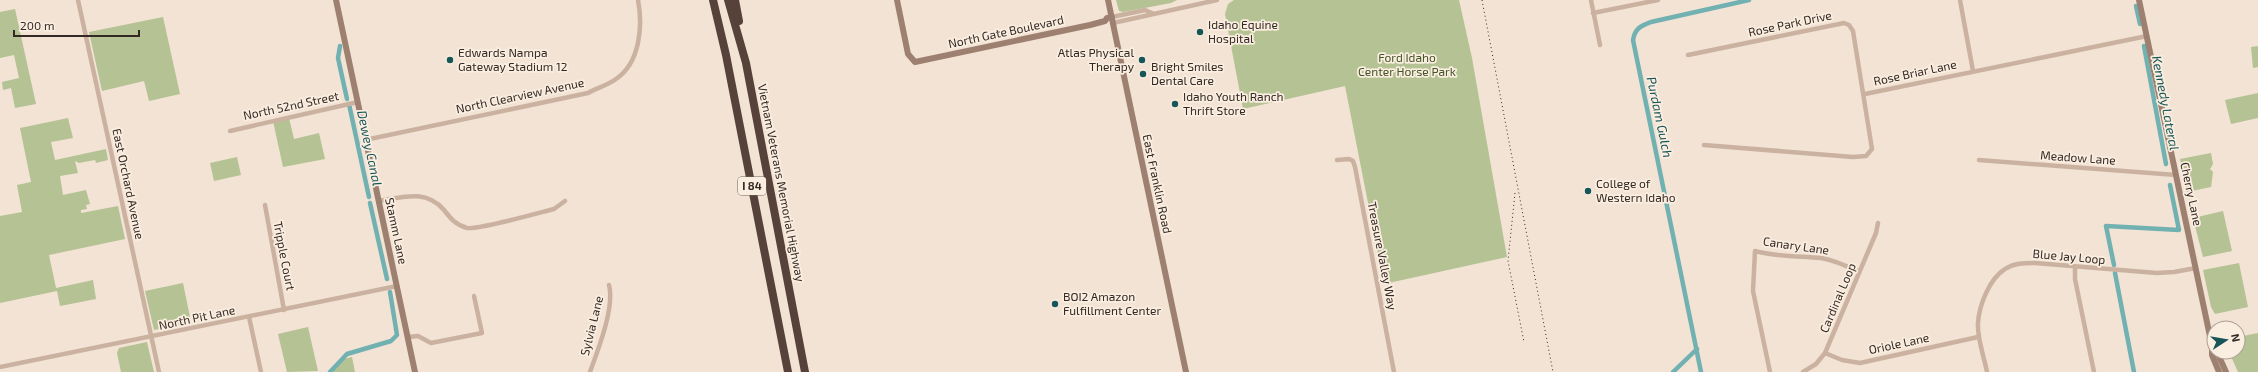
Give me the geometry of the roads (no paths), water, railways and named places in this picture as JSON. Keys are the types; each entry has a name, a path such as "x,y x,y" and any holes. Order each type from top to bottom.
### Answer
{"highway":[{"name":"I 84","path":"712,0 726,55 788,372"},
{"name":"Vietnam Veterans Memorial Highway","path":"728,0 746,63 805,372"},
{"path":"735,0 746,63"}],"main road":[{"name":"Stamm Lane","path":"336,0 416,372"},
{"name":"North Gate Boulevard","path":"897,0 908,54 912,60 920,62 1112,20"},
{"name":"East Franklin Road","path":"1108,0 1186,372"},
{"name":"Cherry Lane","path":"2139,0 2207,320"},
{"name":"Cherry Lane","path":"2214,360 2219,372"},
{"path":"2221,360 2226,372"}],"street":[{"name":"East Orchard Avenue","path":"78,0 159,372"},
{"name":"North Clearview Avenue","path":"366,140 588,93 616,79 625,70 636,52 640,20 638,0"},
{"path":"1112,20 1145,10 1152,13 1217,0"},
{"path":"1590,0 1600,45"},
{"path":"1593,13 1658,0"},
{"path":"1960,0 1974,71"},
{"name":"Rose Park Drive","path":"1688,55 1844,23 1849,25 1853,31 1864,94"},
{"name":"Rose Briar Lane","path":"1704,145 1866,156 1872,149 1864,94 2147,36"},
{"name":"North 52nd Street","path":"230,131 358,102"},
{"name":"Treasure Valley Way","path":"1337,160 1349,159 1353,161 1355,167 1394,372"},
{"name":"Meadow Lane","path":"1979,160 2176,175"},
{"path":"379,201 412,195 425,196 438,204 450,220 468,228 554,209 565,201"},
{"name":"Tripple Court","path":"265,205 284,310"},
{"name":"Cardinal Loop","path":"1803,372 1816,364 1825,353 1876,233 1878,223"},
{"name":"Canary Lane","path":"1770,372 1753,291 1755,251 1770,255 1822,259 1842,264 1859,272"},
{"name":"Blue Jay Loop","path":"1987,372 1978,337 1978,323 1982,305 1988,290 2004,269 2018,264 2035,262 2157,273 2196,268"},
{"path":"2075,266 2075,279 2094,372"},
{"name":"Sylvia Lane","path":"590,372 608,310 611,292 609,285"},
{"name":"North Pit Lane","path":"0,367 249,318 397,286"},
{"path":"408,337 418,336 431,343 482,333 474,296"},
{"path":"249,318 261,372"},
{"name":"Oriole Lane","path":"1825,353 1842,360 1860,363 1978,337"}],"waterway":[{"name":"Purdam Gulch","path":"1701,372 1633,40 1637,30 1651,22 1749,0"},
{"name":"Kennedy Lateral","path":"2136,6 2140,24"},
{"name":"Dewey Canal","path":"340,46 338,58 347,99"},
{"name":"Kennedy Lateral","path":"2144,46 2166,164"},
{"name":"Dewey Canal","path":"349,104 369,197"},
{"name":"Kennedy Lateral","path":"2114,265 2106,226 2179,230 2170,185"},
{"name":"Dewey Canal","path":"370,203 387,279"},
{"name":"Kennedy Lateral","path":"2115,273 2134,372"},
{"name":"Dewey Canal","path":"330,372 347,354 391,341 397,335 390,292"},
{"path":"1673,372 1697,349"}],"railway":[{"path":"1482,0 1553,372"},
{"path":"1515,193 1508,261 1524,342"}],"place":[{"name":"Idaho Equine Hospital","path":"1200,32"},
{"name":"Edwards Nampa Gateway Stadium 12","path":"450,60"},
{"name":"Atlas Physical Therapy","path":"1142,60"},
{"name":"Bright Smiles Dental Care","path":"1143,74"},
{"name":"Idaho Youth Ranch Thrift Store","path":"1175,104"},
{"name":"College of Western Idaho","path":"1588,191"},
{"name":"BOI2 Amazon Fulfillment Center","path":"1055,304"}],"park label":[{"name":"Ford Idaho Center Horse Park","path":"1407,65"}]}
